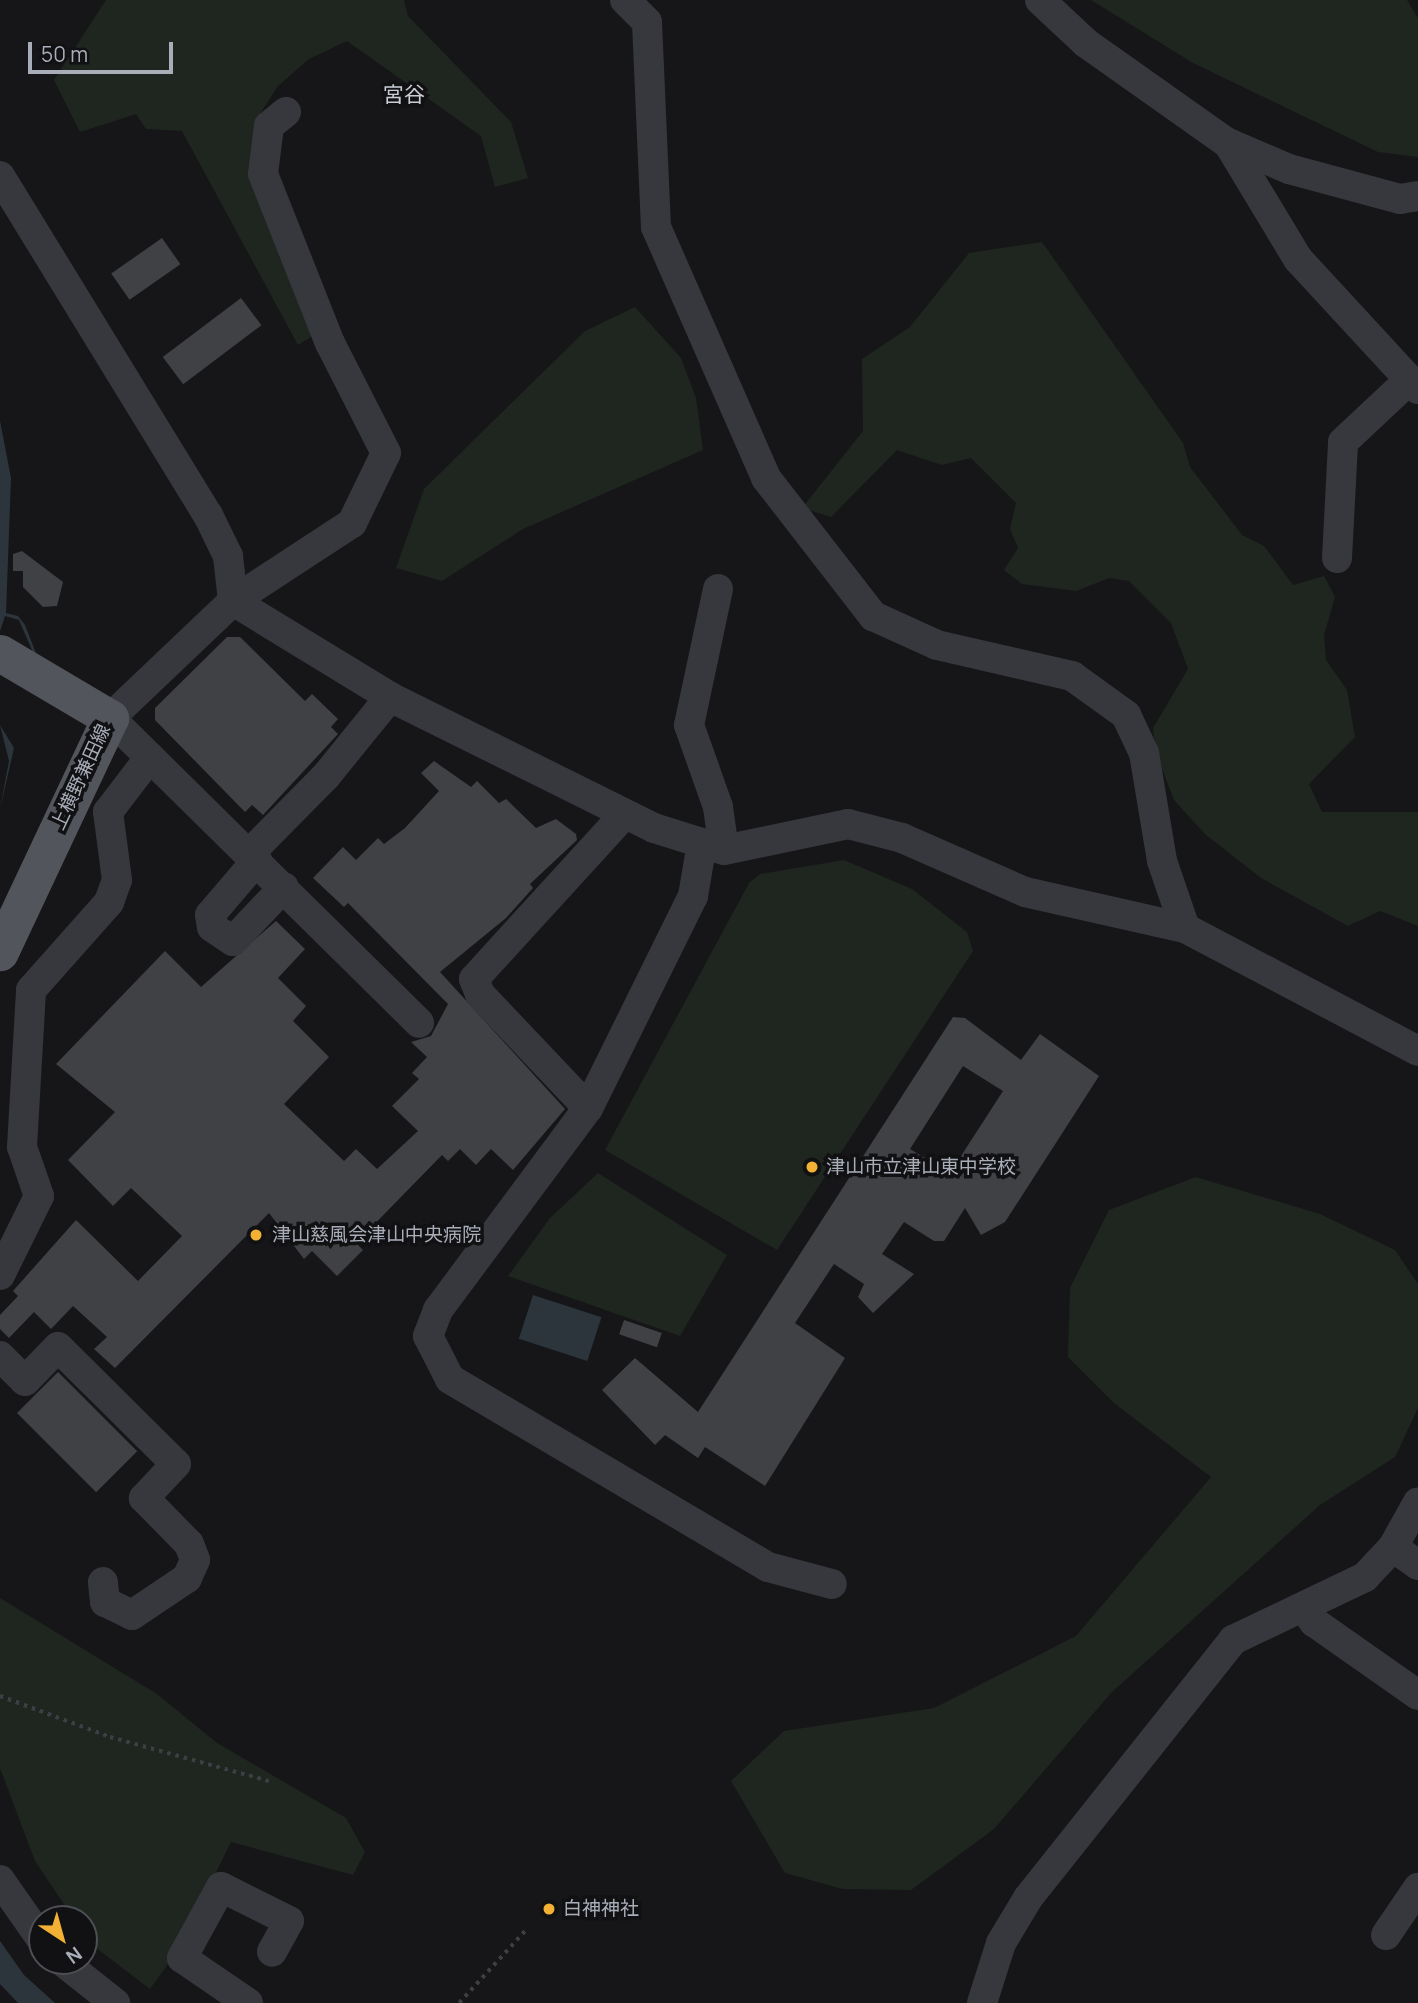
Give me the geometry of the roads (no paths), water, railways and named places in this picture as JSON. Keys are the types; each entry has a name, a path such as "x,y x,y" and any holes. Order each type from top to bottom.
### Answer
{"main road":[{"name":"上横野兼田線","path":"0,952 110,718 4,657"}],"street":[{"path":"625,0 647,22 656,227 766,478 873,616 937,645 1072,676 1126,715 1144,753 1162,861 1185,928"},
{"path":"1040,0 1086,43 1226,142 1289,169 1400,199 1418,196"},
{"path":"286,111 269,126 263,174 330,343 386,453 352,523 233,601 110,718 419,1023"},
{"path":"1226,142 1251,170 1298,259 1413,385 1343,442 1337,558"},
{"path":"0,176 208,515 228,556 233,601"},
{"path":"718,589 689,725 718,807 713,847 693,896 588,1108 438,1310 428,1336 439,1366 768,1567 832,1584"},
{"path":"233,601 390,697 624,814 713,847 848,824 902,838 1025,892 1185,928 1418,1051"},
{"path":"284,887 233,941 212,927 210,915 253,857 326,776 390,697"},
{"path":"0,1275 39,1196 22,1147 31,990 109,902 117,880 108,812 150,757"},
{"path":"588,1108 480,995 474,979 624,814"},
{"path":"0,1356 25,1381 58,1347 176,1464 144,1497 189,1544 195,1560 187,1578 132,1615 105,1602 103,1581"},
{"path":"982,2003 1001,1943 1028,1898 1233,1640 1303,1607 1345,1592 1393,1547 1418,1502"},
{"path":"1393,1547 1418,1565"},
{"path":"1303,1607 1314,1622 1418,1695"},
{"path":"0,1880 28,1920"},
{"path":"248,2003 182,1958 220,1887 289,1921 272,1952"},
{"path":"1385,1935 1418,1888"},
{"path":"80,1975 115,2003"}],"place":[{"name":"津山市立津山東中学校","path":"812,1167"},
{"name":"津山慈風会津山中央病院","path":"256,1235"},
{"name":"白神神社","path":"549,1909"}],"district":[{"name":"宮谷","path":"404,94"}]}
